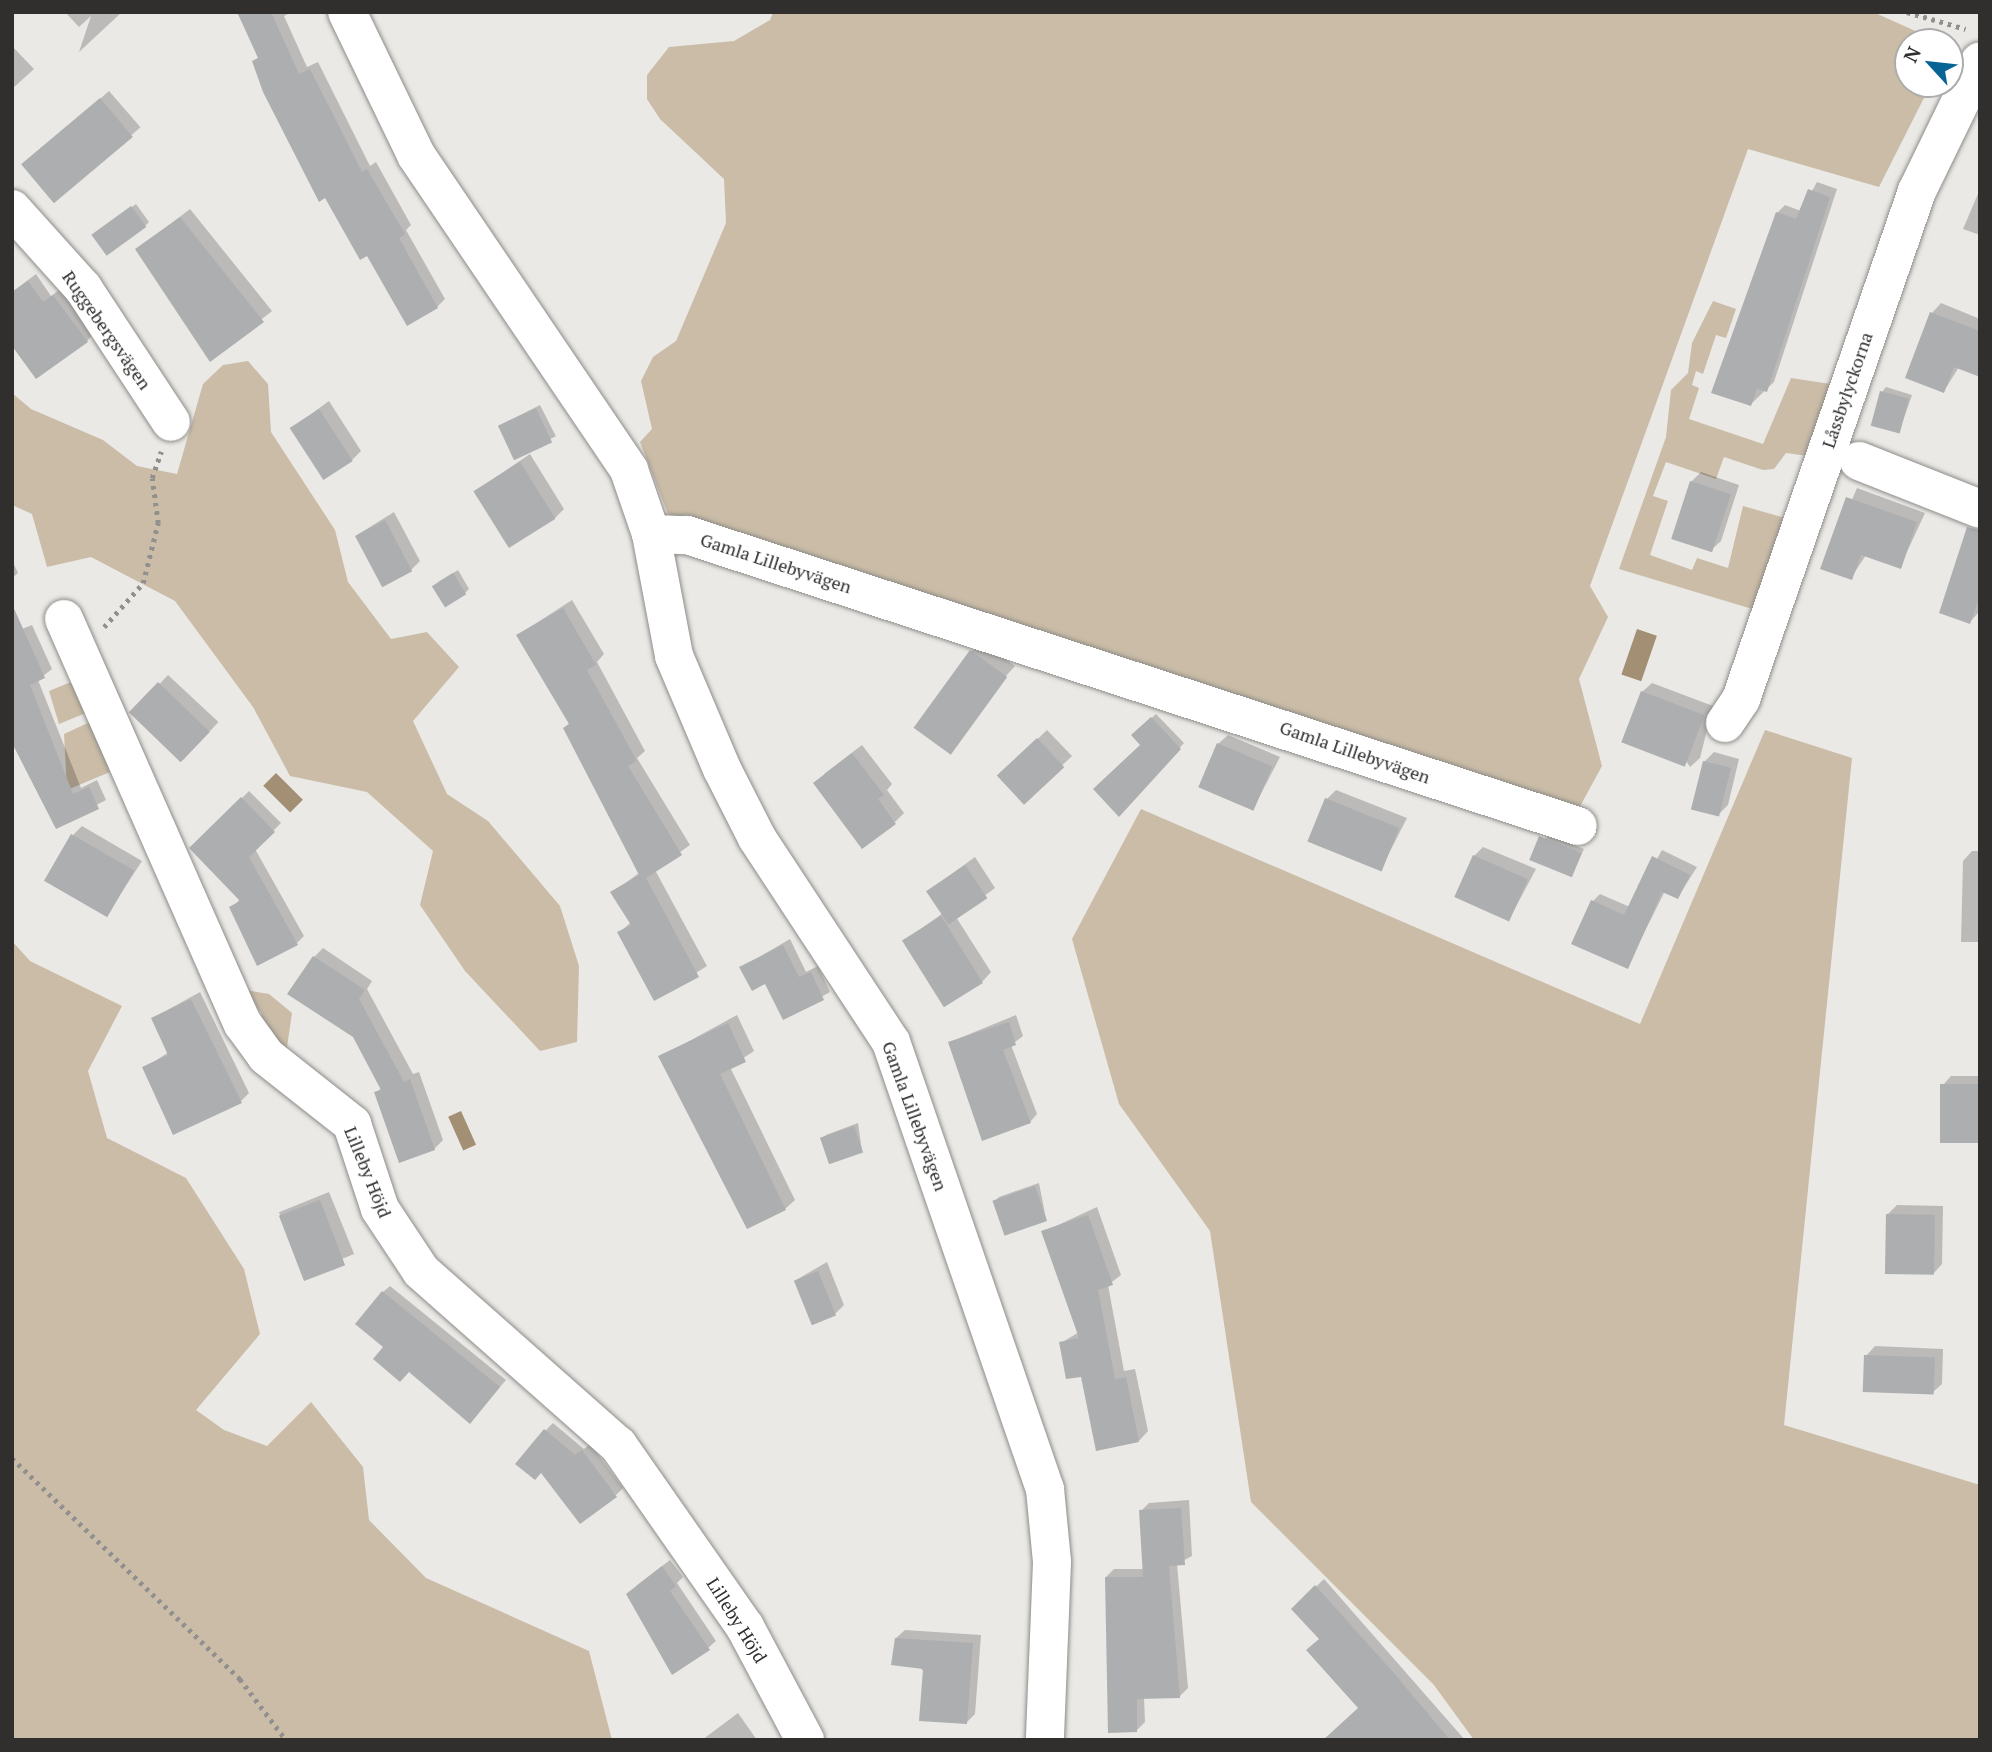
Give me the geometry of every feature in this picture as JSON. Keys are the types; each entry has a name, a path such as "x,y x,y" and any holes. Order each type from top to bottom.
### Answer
{"street":[{"name":"Gamla Lillebyvägen","path":"348,12 416,155 494,276 611,437 651,534 674,656 726,779 757,838 891,1042 1045,1489 1052,1562 1045,1740"},
{"name":"Låssbylyckorna","path":"1725,723 1741,699 1917,191 1980,61"},
{"name":"Ruggebergsvägen","path":"12,209 83,288 171,422"},
{"path":"1859,461 1980,509"},
{"name":"Gamla Lillebyvägen","path":"651,534 687,534 1578,826"},
{"name":"Lilleby Höjd","path":"64,619 243,1024 266,1056 352,1124 380,1209 421,1271 618,1445 745,1628 805,1740"}],"path":[{"path":"1907,12 1980,34"},
{"path":"82,660 121,602 144,583 158,523 152,478 171,422"},
{"path":"12,1458 240,1679 286,1740"}],"shaded area":[{"path":"773,12 1873,12 1909,28 1894,28 1894,98 1924,98 1879,187 1748,149 1590,586 1608,617 1579,679 1602,766 1577,812 668,514 640,442 652,429 641,381 653,357 676,341 726,223 724,179 660,119 647,99 647,75 669,47 734,41 770,20"},
{"path":"1713,301 1736,309 1726,338 1716,335 1703,374 1696,371 1692,385 1699,388 1689,419 1763,444 1791,378 1831,384 1808,456 1786,453 1774,469 1763,470 1724,457 1716,479 1666,462 1653,496 1668,501 1650,555 1692,570 1697,558 1728,568 1743,506 1792,520 1759,611 1619,569 1666,437 1671,390 1688,373 1692,343"},
{"path":"248,361 268,384 271,432 335,530 348,582 391,639 427,632 459,667 413,721 447,794 488,821 560,906 579,966 577,1042 540,1051 465,971 420,905 433,851 367,792 290,776 253,707 175,601 91,557 47,567 32,514 12,505 12,393 31,409 103,440 137,466 177,474 203,384 223,365"},
{"path":"1637,629 1657,636 1641,681 1621,674"},
{"path":"71,682 86,713 59,724 49,691"},
{"path":"90,722 110,772 67,790 64,734"},
{"path":"1765,730 1852,758 1784,1425 1980,1485 1980,1740 1474,1740 1434,1685 1251,1502 1210,1231 1119,1104 1072,939 1141,809 1640,1024"},
{"path":"276,773 303,800 290,813 263,786"},
{"path":"12,941 30,961 122,1006 88,1071 107,1138 186,1178 244,1269 260,1334 196,1410 224,1430 267,1446 311,1402 363,1467 369,1520 426,1578 589,1651 612,1740 12,1740"},
{"path":"245,990 269,994 292,1013 285,1061 255,1025 262,1014"},
{"path":"461,1111 476,1145 463,1150 448,1117"}],"building":[{"path":"237,12 271,12 299,74 310,69 362,172 367,169 405,234 399,238 438,308 407,326 367,256 360,260 325,198 319,202 263,92 252,61 258,58"},
{"path":"100,98 133,137 54,203 21,164"},
{"path":"1808,189 1830,197 1767,392 1757,389 1751,406 1711,393 1776,212 1796,219"},
{"path":"131,206 146,227 107,256 91,235"},
{"path":"180,217 264,322 210,362 135,249"},
{"path":"28,281 43,302 53,295 88,342 36,379 12,346 12,292"},
{"path":"1930,312 1980,331 1980,377 1954,367 1944,393 1905,378"},
{"path":"1880,391 1909,399 1900,434 1871,426"},
{"path":"536,408 552,442 514,460 498,426"},
{"path":"319,409 353,461 323,480 290,428"},
{"path":"520,462 556,519 509,548 473,491"},
{"path":"1690,481 1731,494 1712,552 1671,539"},
{"path":"1846,497 1917,522 1901,569 1861,555 1852,580 1820,569"},
{"path":"385,520 412,571 382,587 355,536"},
{"path":"1967,527 1980,530 1980,596 1970,624 1939,613"},
{"path":"453,573 466,594 445,607 432,586"},
{"path":"12,604 45,678 30,685 73,794 89,787 99,809 56,829 12,743"},
{"path":"563,608 596,665 587,670 637,761 628,766 682,855 646,878 699,977 654,1001 617,932 631,925 610,892 639,875 563,728 569,724 516,635"},
{"path":"970,650 1007,677 951,755 914,728"},
{"path":"158,682 210,732 181,762 129,712"},
{"path":"1641,691 1704,715 1685,767 1621,742"},
{"path":"1151,717 1181,749 1119,817 1093,789 1140,745 1131,735"},
{"path":"1037,738 1064,767 1024,805 997,776"},
{"path":"1217,743 1272,766 1253,811 1198,787"},
{"path":"852,753 884,795 878,799 896,824 862,849 813,783"},
{"path":"1703,761 1731,768 1719,817 1691,810"},
{"path":"241,797 275,832 249,857 298,945 257,966 229,907 240,901 189,848"},
{"path":"1325,798 1399,828 1382,872 1307,842"},
{"path":"71,834 134,870 107,917 44,881"},
{"path":"1539,836 1582,853 1572,877 1529,860"},
{"path":"1473,855 1528,879 1509,921 1454,897"},
{"path":"1652,856 1690,875 1678,899 1662,892 1628,969 1571,944 1591,900 1624,915"},
{"path":"965,865 987,898 948,924 926,891"},
{"path":"941,916 983,983 944,1007 902,940"},
{"path":"783,945 799,977 811,972 824,1000 783,1020 765,984 752,991 739,967"},
{"path":"313,956 365,990 359,999 404,1082 410,1079 435,1150 399,1163 374,1092 381,1090 353,1037 287,994"},
{"path":"191,999 242,1103 173,1135 142,1067 168,1055 151,1018"},
{"path":"1009,1022 1016,1045 1003,1050 1031,1123 982,1141 948,1042"},
{"path":"728,1023 746,1062 720,1074 786,1210 747,1229 658,1056"},
{"path":"1940,1084 1980,1084 1980,1143 1940,1143"},
{"path":"854,1126 863,1152 829,1164 820,1138"},
{"path":"1035,1186 1047,1221 1004,1236 992,1201"},
{"path":"320,1200 345,1265 304,1281 279,1216"},
{"path":"1886,1214 1935,1215 1934,1275 1885,1274"},
{"path":"1088,1215 1113,1285 1098,1290 1115,1379 1126,1377 1139,1442 1096,1451 1081,1377 1066,1379 1059,1342 1079,1338 1041,1231"},
{"path":"818,1271 836,1316 812,1325 794,1281"},
{"path":"382,1291 500,1387 470,1424 409,1372 400,1382 373,1359 383,1347 355,1324"},
{"path":"1864,1355 1935,1357 1934,1394 1863,1392"},
{"path":"544,1429 575,1455 582,1450 617,1497 580,1524 541,1473 535,1480 515,1464"},
{"path":"1181,1508 1185,1565 1169,1566 1180,1698 1137,1699 1137,1732 1108,1733 1105,1577 1143,1577 1139,1510"},
{"path":"662,1566 676,1586 670,1591 710,1650 672,1675 626,1594"},
{"path":"1315,1585 1450,1740 1323,1740 1358,1708 1306,1650 1319,1639 1291,1609"},
{"path":"895,1638 973,1643 967,1724 919,1721 923,1669 891,1665"}]}
